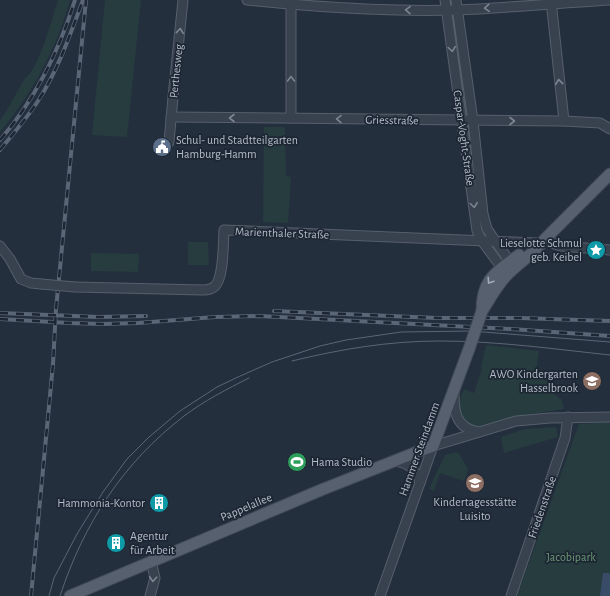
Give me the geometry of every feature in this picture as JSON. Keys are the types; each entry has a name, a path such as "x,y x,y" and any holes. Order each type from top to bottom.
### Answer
{"main road":[{"name":"Hammer Steindamm","path":"433,446 482,311 482,297 494,274 538,249 546,238 610,174"},
{"name":"Hammer Steindamm","path":"507,267 536,243 546,238"},
{"name":"Pappelallee","path":"75,594 314,492 433,446"}],"street":[{"name":"Perthesweg","path":"169,142 184,0"},
{"path":"247,0 376,9 447,10 552,2 610,0"},
{"name":"Caspar-Voght-Straße","path":"445,0 477,231 482,241 507,267"},
{"name":"Caspar-Voght-Straße","path":"456,0 483,214 487,229 495,241 507,267"},
{"path":"291,2 291,118"},
{"path":"552,2 564,121"},
{"name":"Griesstraße","path":"171,117 564,121 600,123 610,129"},
{"name":"Marienthaler Straße","path":"0,246 10,259 21,279 31,283 75,287 203,290 211,289 219,280 224,230 536,243"},
{"path":"546,238 554,244 561,246 610,250"},
{"path":"454,391 455,411 458,420 465,427 479,432"},
{"name":"Friedenstraße","path":"511,596 565,438 568,417"},
{"path":"433,446 516,421 528,419 610,417"},
{"name":"Hammer Steindamm","path":"380,596 433,446"},
{"path":"392,461 409,465 418,475 420,482"},
{"path":"150,596 155,578 151,561"}],"green space":[{"path":"58,0 70,0 65,18 51,53 23,102 0,132 0,120 25,78 30,74 40,55"},
{"path":"105,0 141,0 127,137 92,135"},
{"path":"452,19 454,19 466,107 463,107"},
{"path":"264,127 285,127 286,176 291,177 288,223 263,222"},
{"path":"188,242 208,242 209,265 188,265"},
{"path":"91,253 139,254 138,272 91,271"},
{"path":"486,345 539,351 536,372 544,373 553,393 562,400 564,409 505,419 483,426 469,425 464,422 460,412 460,400 464,389 474,393 482,369"},
{"name":"Jacobipark","path":"610,422 610,596 517,596 579,424"},
{"path":"556,427 558,437 504,453 501,437 525,429"},
{"path":"458,452 468,469 464,481 440,473 434,491 429,489 445,455"}],"water":[{"path":"603,573 609,573 610,575 610,596 600,596"}],"tram line":[{"path":"49,596 54,578 77,534 103,492 127,459 149,437 180,411 217,387 238,377 272,362 320,346 346,340 401,332 471,331 610,342"},
{"path":"292,361 365,346 421,341 461,341 504,344 610,355"},
{"path":"60,596 81,544 94,519 124,474 162,434 184,416 208,400 249,378"}],"railway":[{"path":"0,140 13,125 45,74 69,19 75,0"},
{"path":"0,150 29,114 52,77 83,0"},
{"path":"31,596 53,364 56,309 86,0"},
{"path":"274,311 437,318 520,318 610,321"},
{"path":"0,313 98,317 146,316"},
{"path":"0,319 102,324 138,323 215,317 260,316 511,329 610,336"}],"place":[{"name":"Schul- und Stadtteilgarten Hamburg-Hamm","path":"162,147"},
{"name":"Lieselotte Schmul geb. Keibel","path":"596,250"},
{"name":"AWO Kindergarten Hasselbrook","path":"592,381"},
{"name":"Hama Studio","path":"297,462"},
{"name":"Kindertagesstätte Luisito","path":"475,483"},
{"name":"Hammonia-Kontor","path":"159,503"},
{"name":"Agentur für Arbeit","path":"116,543"}]}
